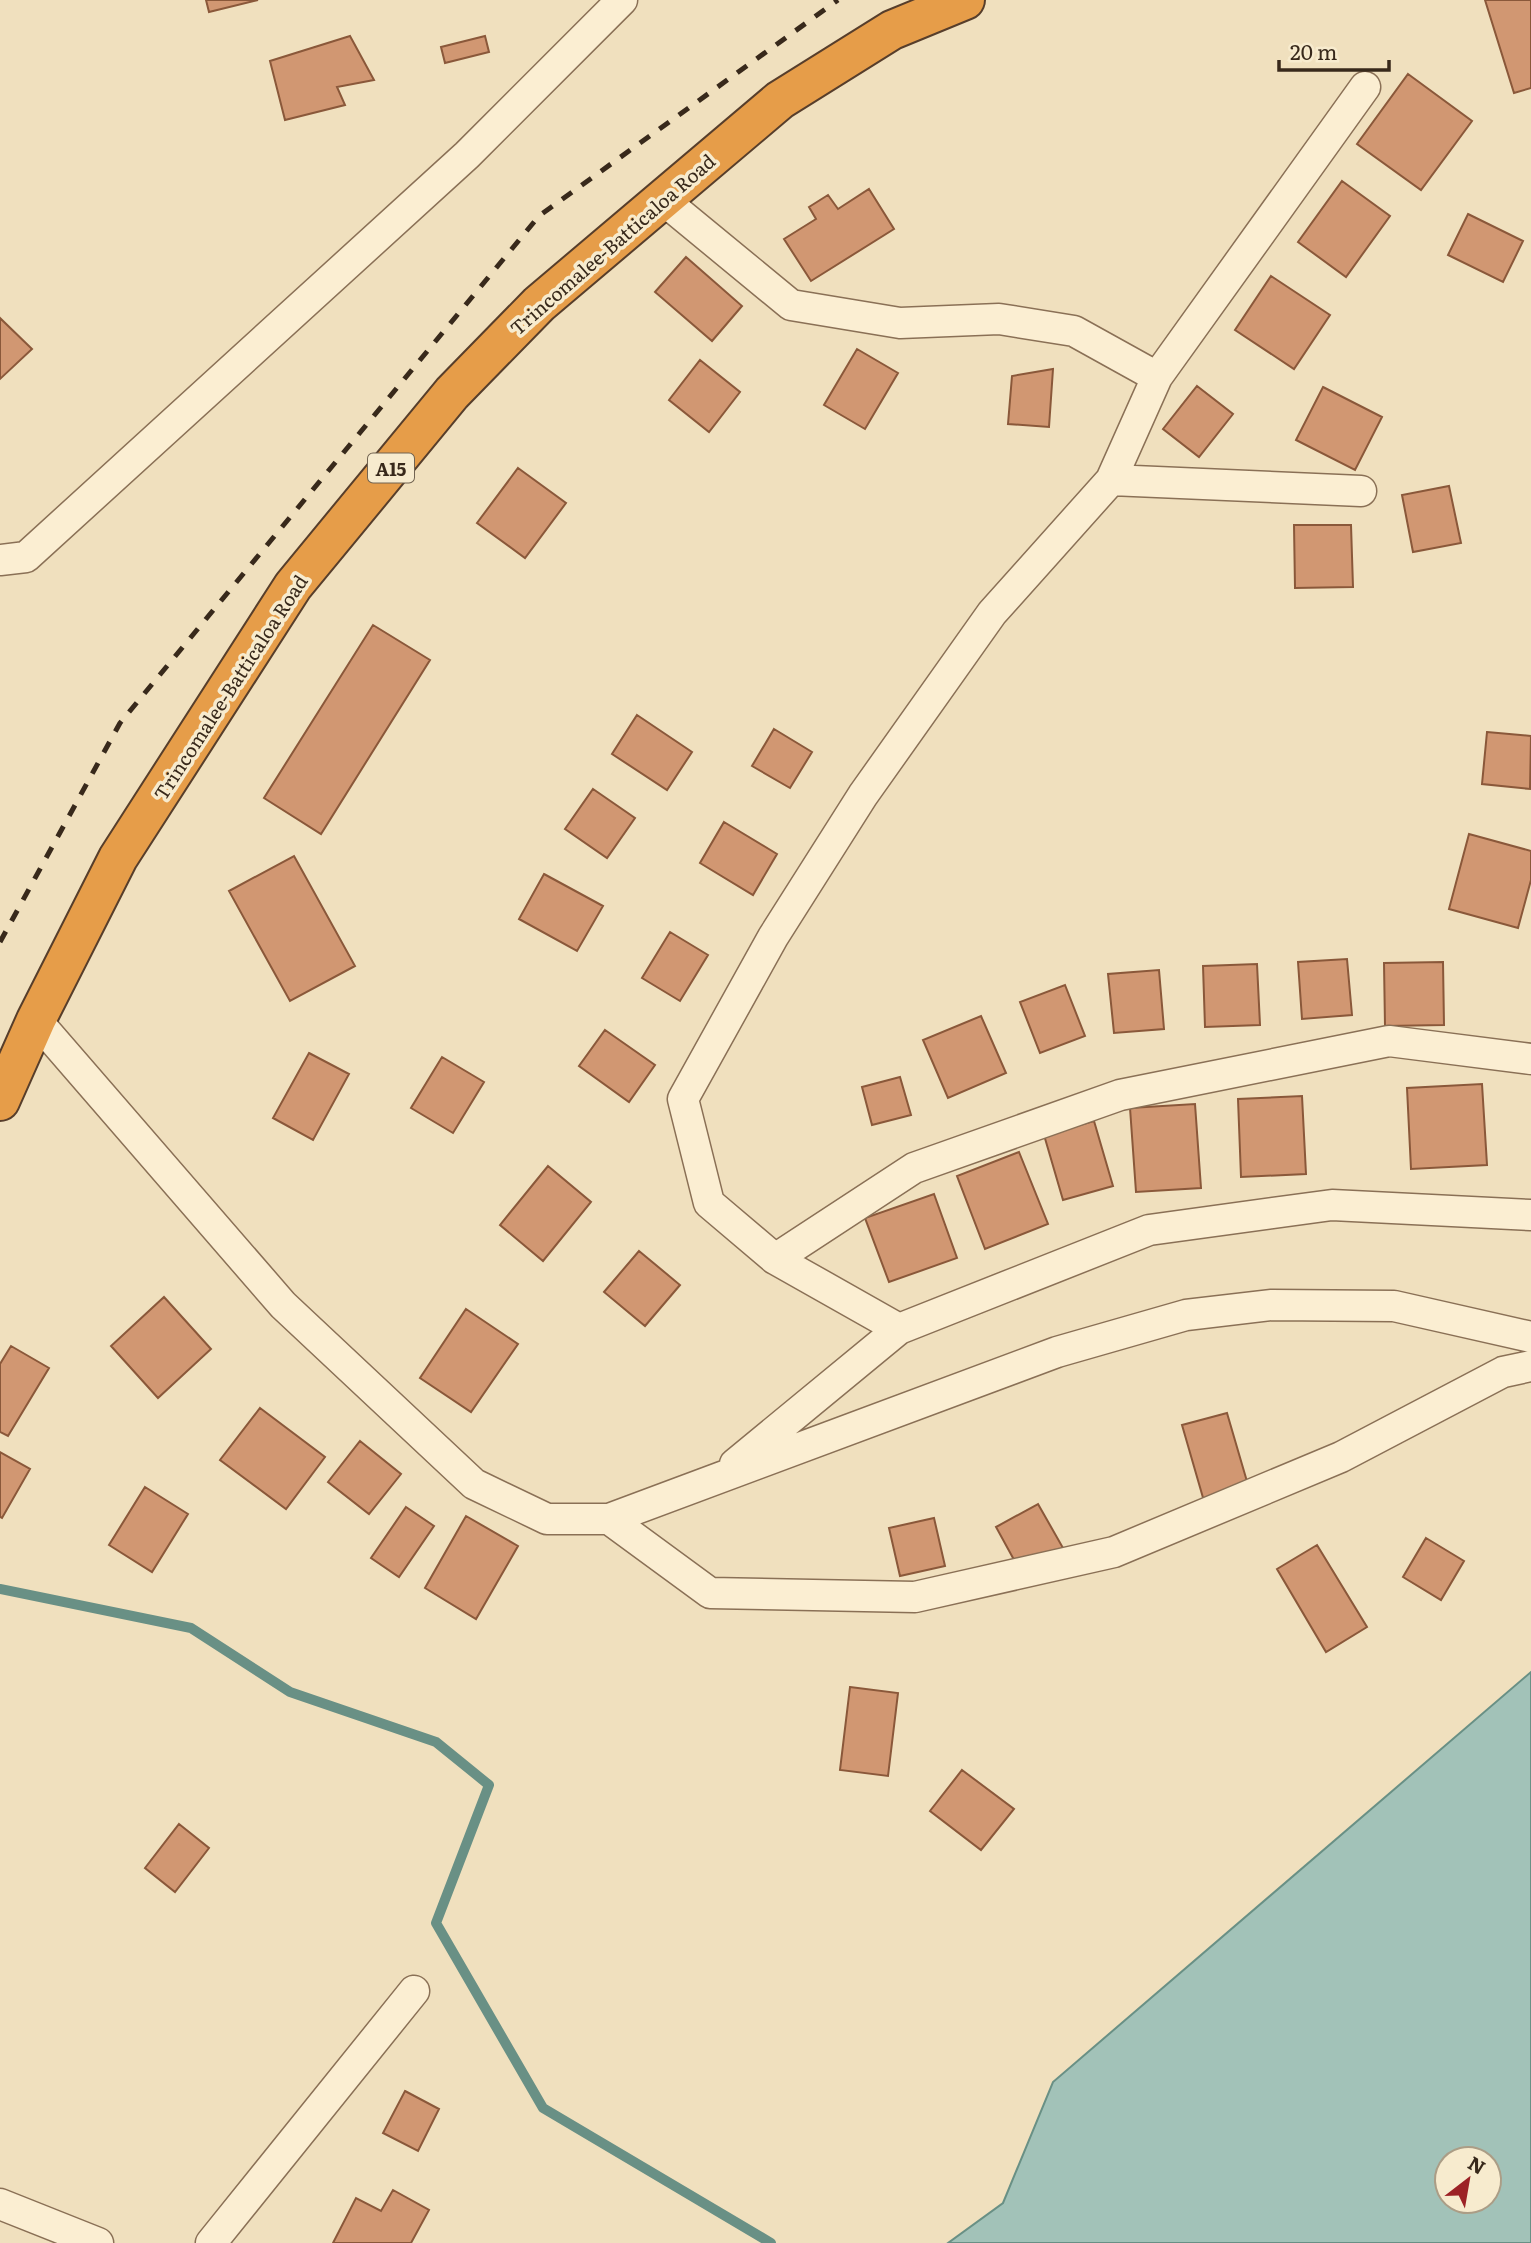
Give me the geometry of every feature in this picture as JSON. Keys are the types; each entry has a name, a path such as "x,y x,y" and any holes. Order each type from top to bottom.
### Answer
{"highway":[{"name":"Trincomalee-Batticaloa Road","path":"0,1101 36,1020 118,858 293,586 452,393 539,304 780,100 891,30 965,0"}],"street":[{"path":"0,560 26,557 467,155 622,0"},
{"path":"899,1329 775,1259 709,1203 683,1099 773,937 863,795 992,613 1111,480 1157,377 1365,87"},
{"path":"661,198 791,305 900,323 999,320 1074,331 1157,377"},
{"path":"1111,480 1361,491"},
{"path":"36,1020 283,1305 474,1483 547,1519 609,1519 1057,1352 1186,1315 1272,1305 1394,1306 1531,1337"},
{"path":"775,1259 914,1168 1120,1095 1389,1041 1531,1059"},
{"path":"716,1479 899,1329 1149,1230 1332,1205 1531,1215"},
{"path":"609,1519 710,1593 915,1597 1114,1552 1341,1457 1503,1372 1531,1366"},
{"path":"211,2243 414,1991"},
{"path":"0,2204 98,2243"}],"water":[{"path":"1531,1672 1531,2243 948,2243 1003,2203 1053,2082"}],"building":[{"path":"206,0 258,0 209,12"},
{"path":"1485,0 1531,0 1531,88 1514,93"},
{"path":"350,36 374,80 337,87 345,105 285,120 270,61"},
{"path":"485,36 489,52 445,63 441,47"},
{"path":"1408,74 1472,121 1421,190 1357,144"},
{"path":"1342,181 1390,216 1346,277 1298,242"},
{"path":"869,189 894,229 811,281 784,239 816,219 809,207 828,195 838,209"},
{"path":"1468,214 1523,241 1503,282 1448,255"},
{"path":"686,257 742,306 712,341 655,292"},
{"path":"1271,276 1330,315 1294,369 1235,330"},
{"path":"0,318 32,349 0,379"},
{"path":"857,349 898,373 865,429 824,405"},
{"path":"700,360 740,392 709,432 669,400"},
{"path":"1053,369 1049,427 1008,424 1012,376"},
{"path":"1197,386 1233,414 1199,457 1163,429"},
{"path":"1323,387 1382,417 1355,470 1296,440"},
{"path":"518,468 566,503 525,558 477,523"},
{"path":"1449,486 1461,543 1413,552 1402,495"},
{"path":"1294,525 1351,525 1353,587 1295,588"},
{"path":"373,625 430,660 321,834 264,798"},
{"path":"637,715 692,752 667,790 612,754"},
{"path":"774,729 812,752 790,788 752,766"},
{"path":"1487,732 1531,736 1530,789 1482,784"},
{"path":"593,789 635,818 607,858 565,829"},
{"path":"724,822 777,854 753,895 700,863"},
{"path":"1469,834 1531,851 1531,880 1518,928 1449,909"},
{"path":"294,856 355,966 290,1001 229,891"},
{"path":"544,874 603,906 577,951 519,919"},
{"path":"670,932 708,955 680,1001 642,978"},
{"path":"1347,959 1352,1015 1302,1019 1298,962"},
{"path":"1443,962 1444,1025 1385,1026 1384,963"},
{"path":"1257,964 1260,1025 1205,1027 1203,966"},
{"path":"1159,970 1164,1029 1114,1033 1108,974"},
{"path":"1065,985 1085,1036 1040,1053 1020,1002"},
{"path":"981,1016 1006,1073 948,1098 923,1040"},
{"path":"605,1030 655,1065 629,1102 579,1066"},
{"path":"309,1053 349,1074 313,1140 273,1118"},
{"path":"442,1057 484,1082 453,1133 411,1108"},
{"path":"900,1077 911,1115 872,1125 862,1087"},
{"path":"1482,1084 1487,1165 1411,1169 1407,1088"},
{"path":"1302,1096 1306,1174 1241,1177 1238,1099"},
{"path":"1195,1104 1201,1188 1136,1192 1130,1108"},
{"path":"1094,1121 1113,1186 1063,1200 1044,1135"},
{"path":"1019,1152 1048,1224 985,1249 957,1176"},
{"path":"548,1166 591,1202 543,1261 500,1225"},
{"path":"934,1194 957,1258 889,1282 865,1218"},
{"path":"639,1251 680,1285 645,1326 604,1292"},
{"path":"164,1297 211,1349 158,1398 111,1346"},
{"path":"466,1309 518,1344 471,1412 420,1378"},
{"path":"11,1346 49,1368 8,1436 0,1432 0,1364"},
{"path":"260,1408 325,1457 286,1509 220,1460"},
{"path":"1227,1413 1253,1502 1208,1515 1182,1425"},
{"path":"360,1441 401,1474 369,1514 328,1482"},
{"path":"0,1452 30,1469 2,1518 0,1517"},
{"path":"145,1487 188,1514 152,1572 109,1545"},
{"path":"1038,1504 1067,1555 1024,1578 996,1527"},
{"path":"406,1507 434,1526 399,1577 371,1558"},
{"path":"466,1516 518,1546 476,1619 425,1588"},
{"path":"934,1518 945,1566 900,1576 889,1528"},
{"path":"1426,1538 1464,1561 1441,1600 1403,1577"},
{"path":"1317,1545 1367,1627 1326,1652 1277,1569"},
{"path":"850,1687 898,1693 888,1776 840,1770"},
{"path":"962,1770 1014,1809 981,1850 930,1811"},
{"path":"179,1824 209,1848 175,1892 145,1868"},
{"path":"405,2091 439,2109 418,2151 383,2133"},
{"path":"393,2190 429,2210 411,2243 333,2243 356,2198 381,2211"}],"waterway":[{"path":"0,1589 191,1628 290,1692 436,1742 489,1785 436,1923 543,2108 771,2243"}],"railway":[{"path":"0,942 120,723 539,216 838,0"}]}
